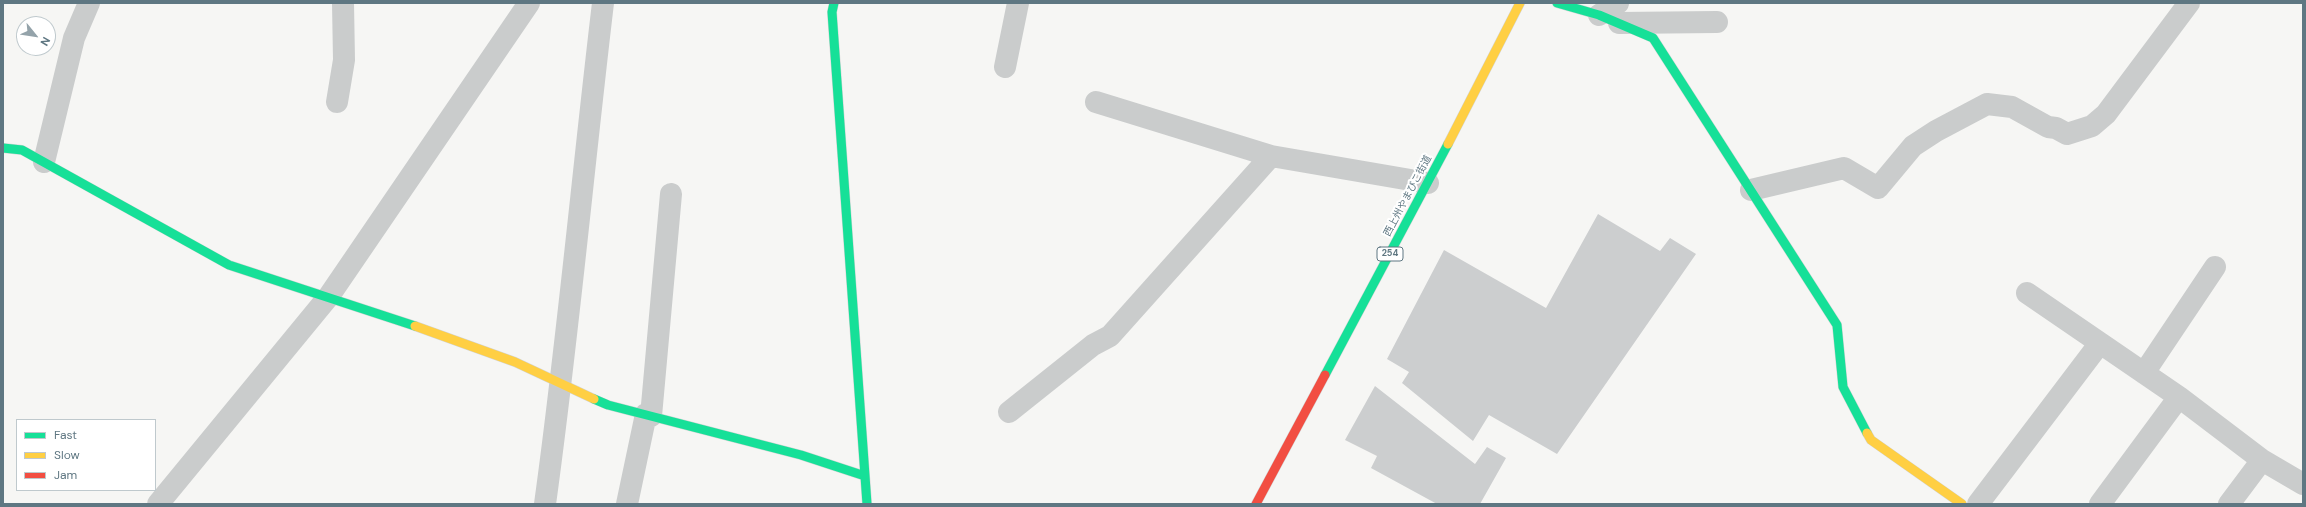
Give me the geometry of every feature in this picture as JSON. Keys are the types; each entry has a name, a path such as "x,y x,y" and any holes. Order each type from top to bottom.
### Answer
{"main road":[{"path":"834,3 832,12 854,342 867,504"},
{"name":"西上州やまびこ街道","path":"1256,504 1428,183 1520,3"},
{"path":"1557,3 1612,14 1654,38 1837,325 1843,387 1871,440 1962,504"},
{"path":"3,148 22,150 229,265 329,296 457,340 515,362 608,405 802,455 865,476"}],"street":[{"path":"44,162 74,38 89,3"},
{"path":"337,102 344,60 343,3"},
{"path":"158,504 329,296 529,3"},
{"path":"545,504 562,383 567,312 603,3"},
{"path":"1005,67 1018,3"},
{"path":"1751,190 1844,168 1878,188 1913,146 1936,131 1986,104 2012,107 2048,128 2056,128 2067,134 2092,126 2106,114 2189,3"},
{"path":"1612,14 1717,22"},
{"path":"1096,102 1271,156 1428,183"},
{"path":"1010,412 1093,345 1110,336 1271,156"},
{"path":"627,504 649,415 671,194"},
{"path":"2144,373 2215,267"},
{"path":"2027,293 2179,397 2262,460 2303,484"},
{"path":"1978,504 2100,343"},
{"path":"2100,504 2179,397"},
{"path":"2229,504 2262,460"}],"building":[{"path":"1598,214 1660,251 1670,238 1696,254 1557,454 1489,415 1473,441 1402,383 1409,372 1387,359 1444,250 1546,308"},
{"path":"1375,386 1475,464 1487,447 1506,458 1480,504 1437,504 1371,468 1377,456 1345,440"}],"traffic: fast":[{"path":"834,3 832,12 867,504"},
{"path":"1557,3 1599,15 1653,38 1837,325 1843,387 1867,433"},
{"path":"1325,375 1448,144"},
{"path":"3,148 22,150 229,265 415,326"},
{"path":"594,399 608,405 801,455 865,476"}],"traffic: slow":[{"path":"1448,144 1520,3"},
{"path":"415,326 515,362 594,399"},
{"path":"1867,433 1871,440 1962,504"}],"traffic: jam":[{"path":"1256,504 1325,375"}]}
